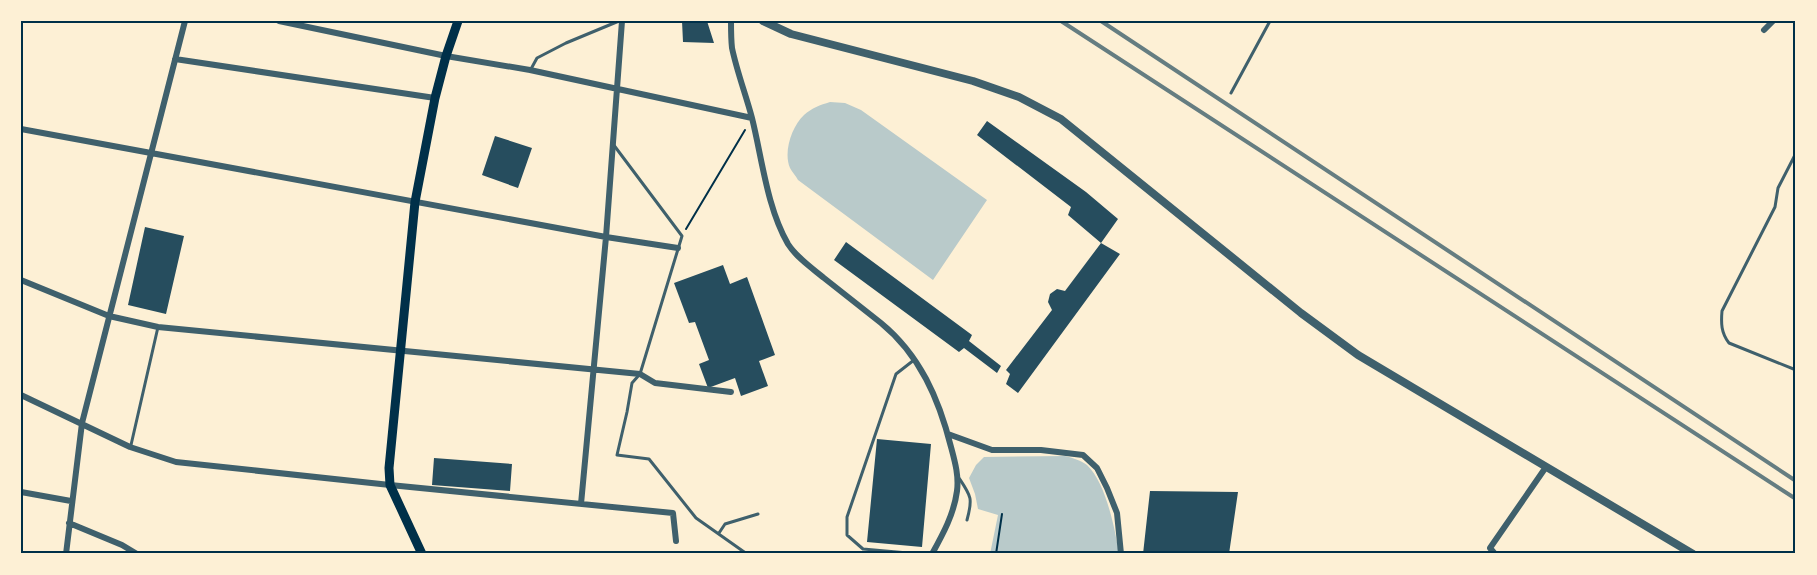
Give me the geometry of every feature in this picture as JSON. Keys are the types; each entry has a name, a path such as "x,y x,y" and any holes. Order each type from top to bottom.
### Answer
{"main road":[{"path":"422,554 390,485 389,468 415,202 435,98 457,21"}],"street":[{"path":"66,554 82,423 185,21"},
{"path":"279,21 446,56 531,70 752,118"},
{"path":"581,504 618,89 620,21"},
{"path":"731,21 732,47 772,202 779,225 789,245 802,260 896,336 915,359 932,387 948,434 958,476 953,510 945,531 932,554"},
{"path":"763,21 791,34 973,81 1019,97 1061,119 1301,313 1358,355 1693,554"},
{"path":"1764,30 1773,21"},
{"path":"175,59 435,98"},
{"path":"21,129 606,237 678,248"},
{"path":"21,280 109,316 158,327 640,374 655,383 731,392"},
{"path":"21,395 130,447 176,462 673,513 675,541"},
{"path":"948,434 992,450 1041,450 1083,455 1097,468 1117,513 1121,554"},
{"path":"1495,554 1491,548 1546,467"},
{"path":"21,492 71,501"},
{"path":"69,523 122,545 137,554"}],"lane":[{"path":"531,70 537,58 566,43 620,21"},
{"path":"1231,93 1270,21"},
{"path":"613,144 682,236 640,374 632,383 617,454 649,459 696,518 747,554"},
{"path":"1796,153 1778,188 1775,207 1722,311 1721,324 1724,337 1729,343 1796,370"},
{"path":"130,447 158,327"},
{"path":"915,359 896,374 847,517 847,535 863,549 919,554"},
{"path":"958,476 970,495 971,507 968,520"},
{"path":"719,533 725,524 758,514"}],"path":[{"path":"682,236 752,118"},
{"path":"996,554 1002,514"}],"shaded area":[{"path":"830,102 845,103 861,110 987,200 933,280 798,180 791,170 788,162 788,147 796,126 810,110"},
{"path":"1065,456 1087,465 1094,473 1109,507 1119,554 990,554 998,515 978,509 969,478 976,465 984,457"}],"building":[{"path":"682,21 707,21 714,43 683,42"},
{"path":"987,121 1086,192 1118,219 1101,243 1068,215 1071,207 977,135"},
{"path":"495,136 532,148 518,188 482,175"},
{"path":"145,227 184,236 166,314 128,305"},
{"path":"846,242 972,335 969,341 1001,366 997,373 964,348 959,352 834,260"},
{"path":"1101,243 1120,254 1018,393 1006,384 1010,374 1006,370 1052,310 1048,302 1050,294 1057,289 1065,291"},
{"path":"723,265 730,284 747,277 775,355 759,361 768,386 741,396 735,378 708,388 699,364 709,360 695,322 689,323 674,283"},
{"path":"877,439 931,444 922,547 867,542"},
{"path":"434,458 512,464 510,491 432,485"},
{"path":"1150,491 1238,492 1229,554 1143,554"}],"railway":[{"path":"1061,21 1796,499"},
{"path":"1101,21 1796,481"}]}
